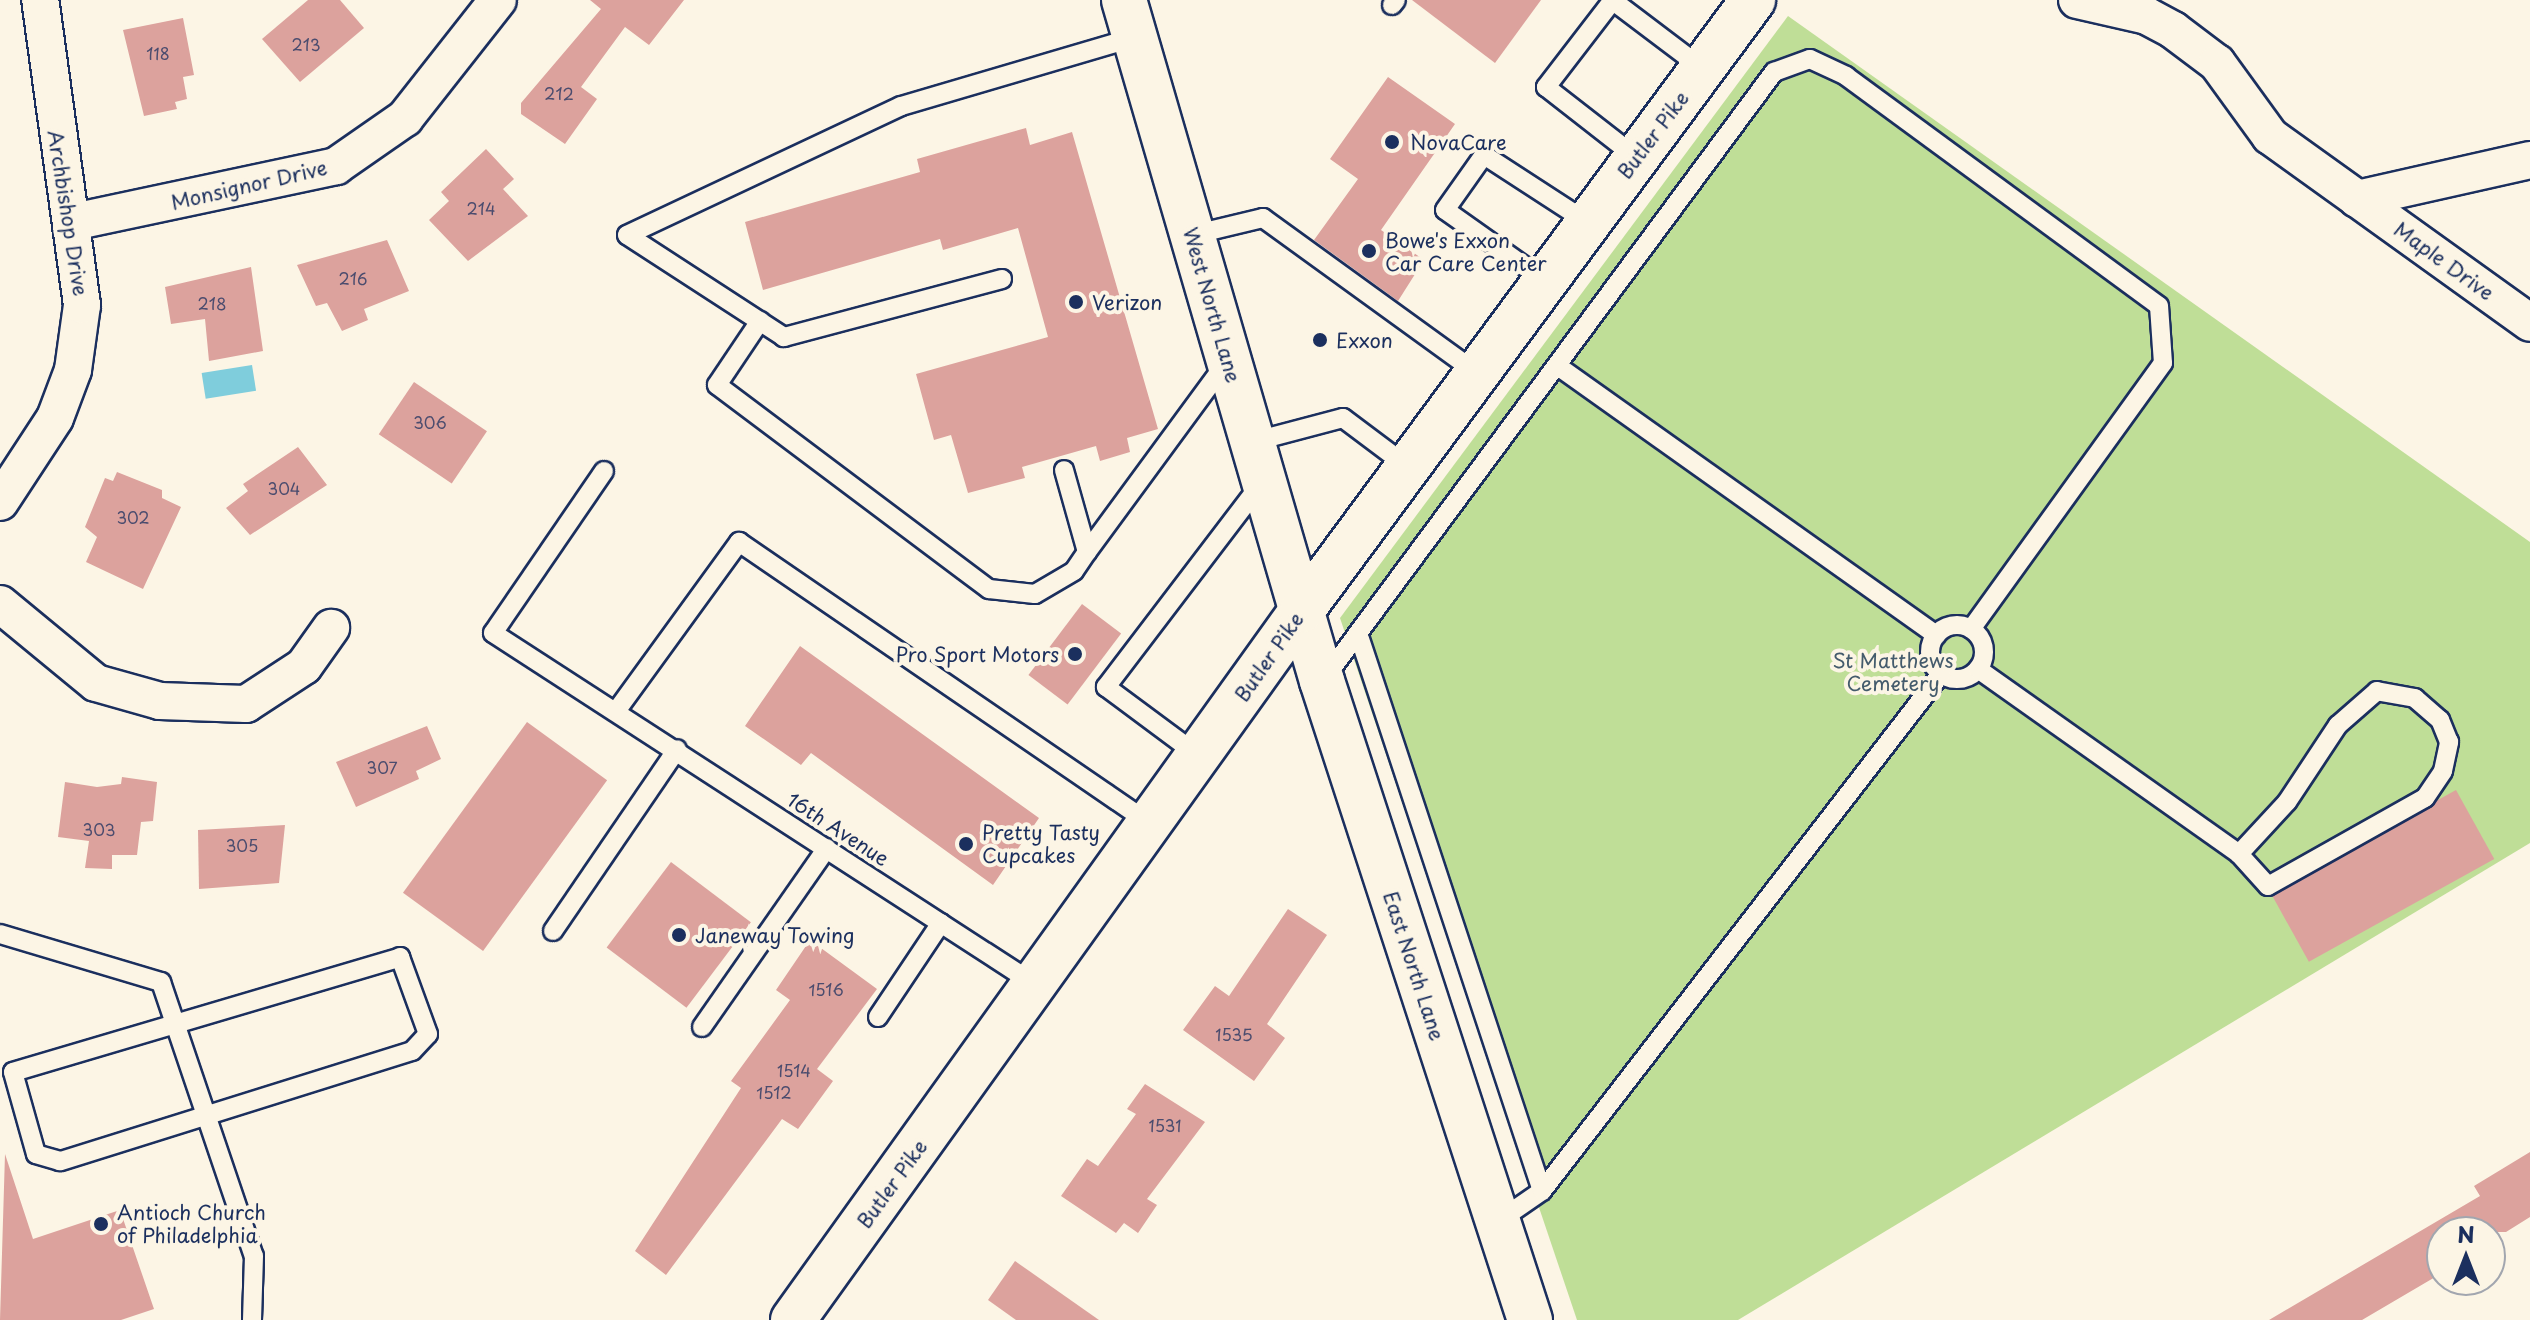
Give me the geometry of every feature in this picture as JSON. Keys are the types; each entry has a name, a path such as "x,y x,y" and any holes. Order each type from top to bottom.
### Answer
{"main road":[{"name":"Butler Pike","path":"793,1320 1302,610 1753,0"},
{"name":"West North Lane","path":"1133,11 1227,360 1302,610"},
{"name":"East North Lane","path":"1302,610 1322,681 1530,1320"}],"street":[{"name":"Archbishop Drive","path":"0,502 55,418 73,370 82,305 73,222 40,0"},
{"name":"Monsignor Drive","path":"73,222 336,166 405,118 498,0"},
{"name":"Maple Drive","path":"2077,0 2147,16 2173,30 2217,63 2270,136 2530,323"},
{"name":"Maple Drive","path":"2357,199 2530,160"},
{"path":"0,604 96,683 160,701 246,704 304,666 331,628"}],"lane":[{"path":"1636,157 1546,87 1612,0 1703,68"},
{"path":"1002,279 784,337 627,235 901,106 1133,11"},
{"path":"1322,681 1360,639 1774,72 1810,59 1846,76 2159,306 2166,332 2163,363 1971,629"},
{"path":"1544,280 1445,210 1484,155 1587,222"},
{"path":"1192,235 1263,218 1476,372"},
{"path":"760,321 717,385 970,578 1001,592 1035,594 1074,571 1227,360"},
{"path":"1559,367 1936,635"},
{"path":"1199,756 1106,687 1257,461 1343,418 1407,466"},
{"path":"1064,470 1087,552"},
{"name":"16th Avenue","path":"604,471 493,633 617,710 1036,985"},
{"path":"617,710 739,542 1151,823"},
{"path":"1956,625 1971,629 1983,646 1978,669 1961,679 1941,674 1930,655 1936,635 1956,625"},
{"path":"1360,639 1542,1191"},
{"path":"1978,669 2239,854 2268,886 2425,798 2443,771 2449,742 2440,720 2415,698 2377,691 2338,725 2287,802 2239,854"},
{"path":"1497,1222 1542,1191 1941,674"},
{"path":"553,931 677,749"},
{"path":"702,1027 827,848"},
{"path":"878,1017 941,923"},
{"path":"0,934 143,971 161,982 254,1256 252,1320"},
{"path":"400,957 428,1034 412,1051 208,1115 60,1161 36,1154 13,1072 175,1021 400,957"}],"green space":[{"name":"St Matthews Cemetery","path":"1788,16 2530,542 2530,843 1738,1320 1577,1320 1340,618"}],"water":[{"path":"252,365 256,391 206,399 202,373"}],"building":[{"path":"308,0 340,0 364,28 300,82 262,39"},
{"path":"590,0 684,0 649,45 625,27 581,87 597,99 565,144 521,114 521,103 601,9"},
{"path":"1412,0 1541,0 1495,63"},
{"path":"183,18 194,75 183,77 187,99 175,102 177,109 144,116 123,30"},
{"path":"1388,77 1455,124 1381,230 1424,260 1398,301 1314,240 1358,179 1330,159"},
{"name":"Verizon","path":"1026,128 1030,145 1072,132 1158,429 1127,438 1130,452 1100,461 1096,446 1022,467 1025,478 968,493 951,435 934,440 916,374 1048,337 1018,228 943,250 940,239 763,290 745,222 920,172 917,159"},
{"path":"486,149 514,179 503,189 528,216 468,261 429,220 449,201 441,192"},
{"path":"387,240 409,291 364,309 368,320 342,331 327,303 316,306 297,265"},
{"path":"251,267 263,351 209,361 205,319 171,324 165,287"},
{"path":"414,382 487,431 452,483 379,434"},
{"path":"298,447 327,485 250,535 226,508 248,491 243,484"},
{"path":"117,472 162,490 162,498 181,507 143,589 86,562 97,537 85,527 105,478 113,481"},
{"name":"Pro Sport Motors","path":"1082,604 1121,633 1068,705 1028,675"},
{"path":"800,646 1039,818 993,885 811,753 801,765 745,726"},
{"path":"527,722 607,780 483,951 403,893"},
{"path":"427,726 441,759 416,771 419,779 356,807 336,762"},
{"path":"122,777 157,782 153,821 141,822 137,855 112,855 112,869 85,868 89,841 58,837 65,782 97,787 121,784"},
{"path":"2456,790 2494,859 2309,962 2271,893"},
{"path":"285,825 279,883 199,889 198,830"},
{"name":"Janeway Towing","path":"671,862 751,922 686,1008 607,947"},
{"path":"1288,909 1327,935 1267,1024 1285,1038 1254,1081 1183,1030 1215,986 1229,996"},
{"path":"810,940 877,989 817,1069 833,1081 798,1129 782,1119 666,1275 635,1251 741,1088 731,1081 790,1000 776,990"},
{"path":"1145,1084 1205,1122 1147,1199 1157,1205 1138,1233 1124,1223 1116,1233 1061,1196 1087,1159 1098,1166 1136,1114 1127,1109"},
{"path":"2530,1152 2530,1217 2506,1232 2506,1216 2446,1216 2480,1196 2474,1186"},
{"name":"Antioch Church of Philadelphia","path":"5,1154 33,1239 120,1210 154,1309 121,1320 0,1320"},
{"path":"2426,1228 2426,1282 2362,1320 2269,1320"},
{"path":"1015,1261 1099,1320 1016,1320 988,1300"}],"place":[{"name":"NovaCare","path":"1392,142"},
{"name":"Bowe's Exxon Car Care Center","path":"1369,251"},
{"name":"Verizon","path":"1076,302"},
{"name":"Exxon","path":"1320,340"},
{"name":"Pro Sport Motors","path":"1075,654"},
{"name":"Pretty Tasty Cupcakes","path":"966,844"},
{"name":"Janeway Towing","path":"679,935"},
{"name":"Antioch Church of Philadelphia","path":"101,1224"}]}
